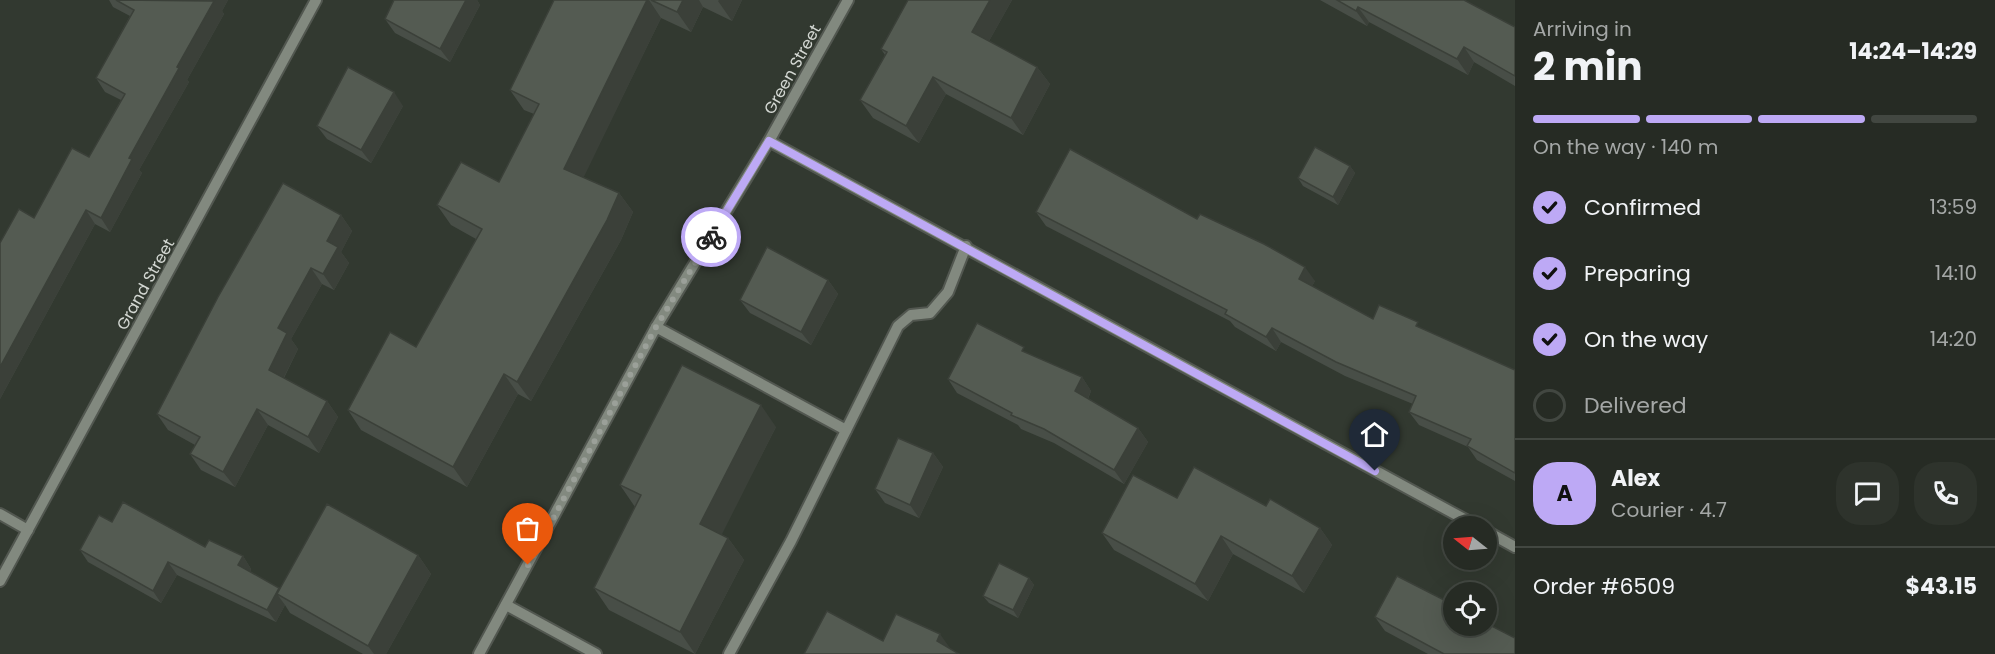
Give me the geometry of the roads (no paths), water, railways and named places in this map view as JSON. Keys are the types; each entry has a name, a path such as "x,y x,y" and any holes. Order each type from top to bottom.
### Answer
{"street":[{"name":"Grand Street","path":"0,581 316,0"},
{"name":"Green Street","path":"479,654 656,327 769,141 848,0"},
{"path":"769,141 966,246 1459,516"},
{"path":"729,654 791,541 898,326 911,315 930,313 948,292 966,246"},
{"path":"656,327 846,430"},
{"path":"0,514 28,530"},
{"path":"1497,537 1515,547"},
{"path":"506,605 596,654"}]}
